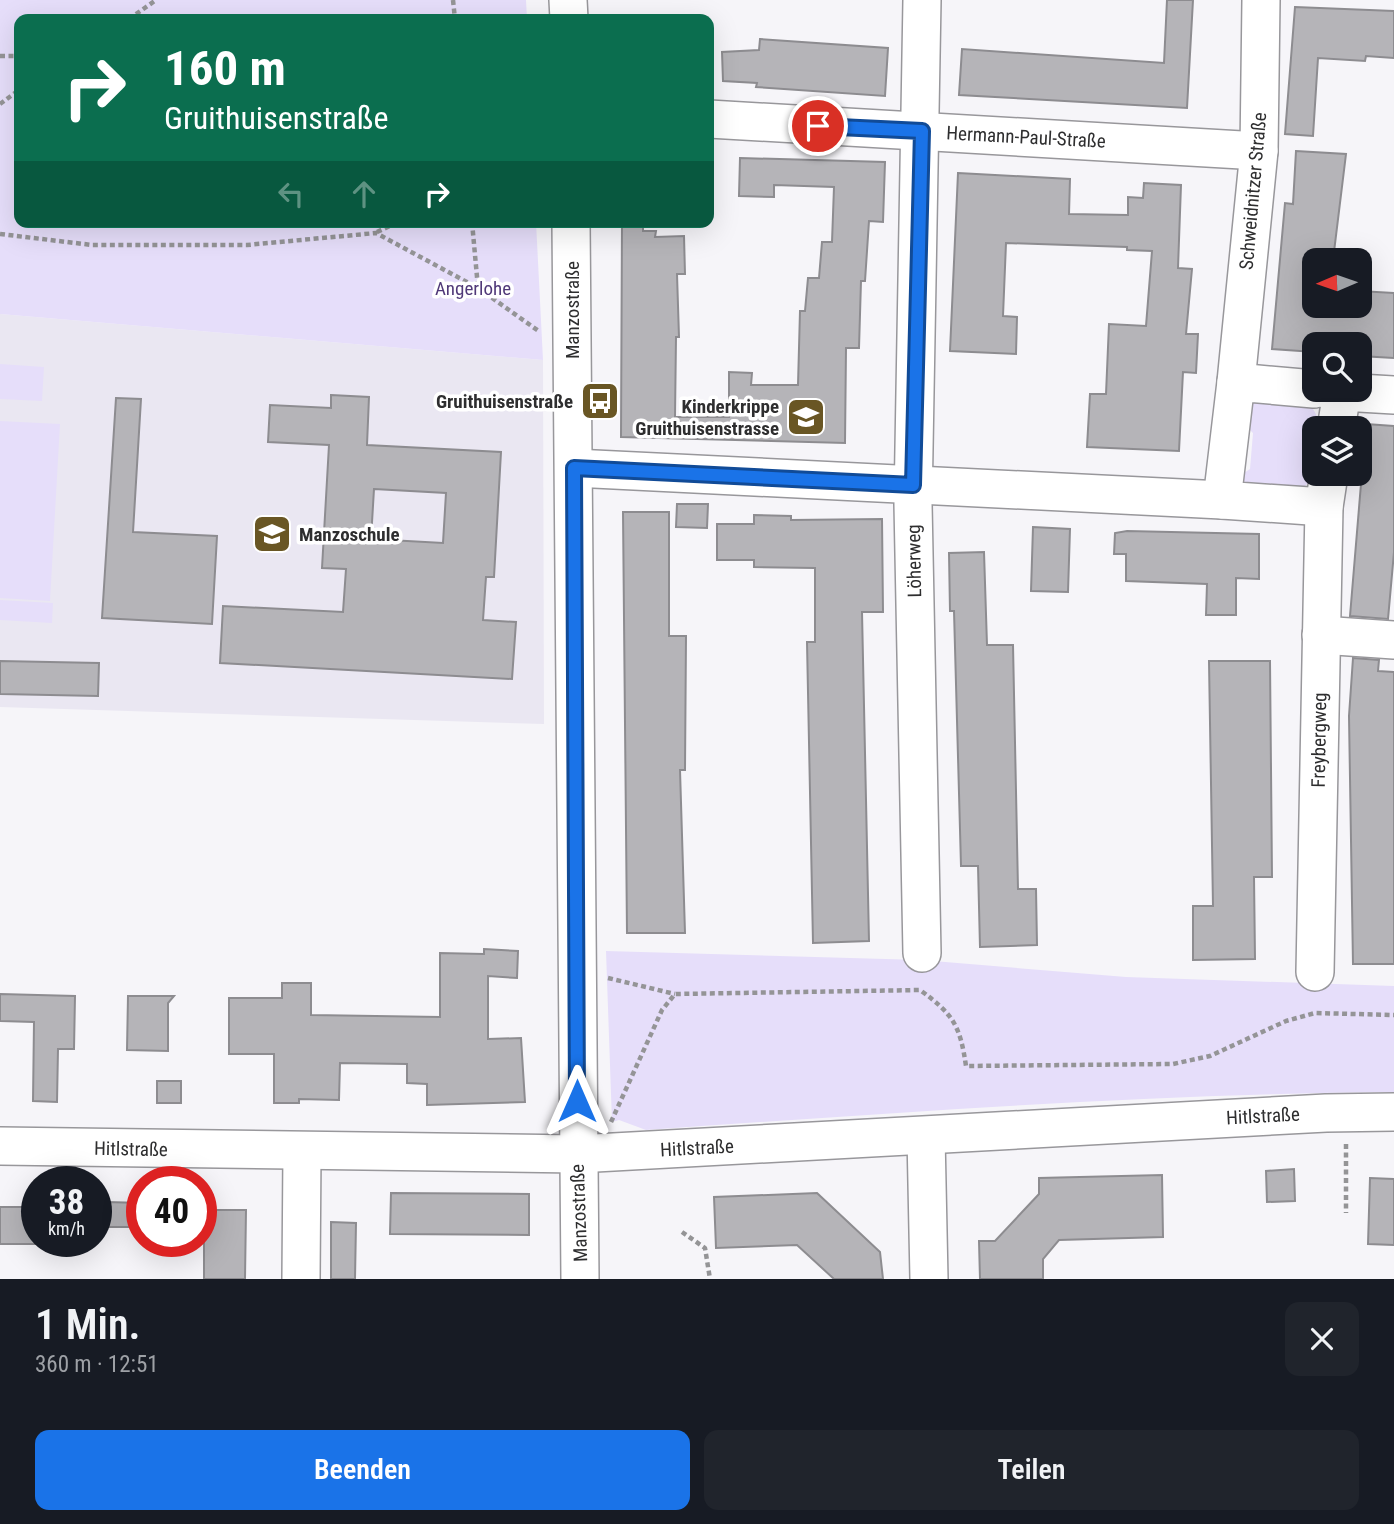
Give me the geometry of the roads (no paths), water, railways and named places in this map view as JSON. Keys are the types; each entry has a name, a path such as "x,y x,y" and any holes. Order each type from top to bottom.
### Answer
{"street":[{"name":"Löherweg","path":"922,0 922,131 913,485 922,953"},
{"name":"Schweidnitzer Straße","path":"1222,500 1259,151 1261,0"},
{"name":"Hermann-Paul-Straße","path":"714,119 1259,151"},
{"name":"Manzostraße","path":"572,228 580,1279"},
{"path":"1236,382 1302,388"},
{"path":"1372,393 1394,395"},
{"path":"574,468 1222,500 1326,491"},
{"name":"Freybergweg","path":"1315,972 1326,491"},
{"path":"1321,635 1394,640"},
{"name":"Hitlstraße","path":"0,1146 577,1154 1394,1112"},
{"path":"926,1136 929,1279"},
{"path":"301,1279 302,1152"}],"place":[{"name":"Gruithuisenstraße","path":"600,401"},
{"name":"Kinderkrippe Gruithuisenstrasse","path":"806,417"},
{"name":"Manzoschule","path":"272,534"}],"park label":[{"name":"Angerlohe","path":"473,288"}]}
